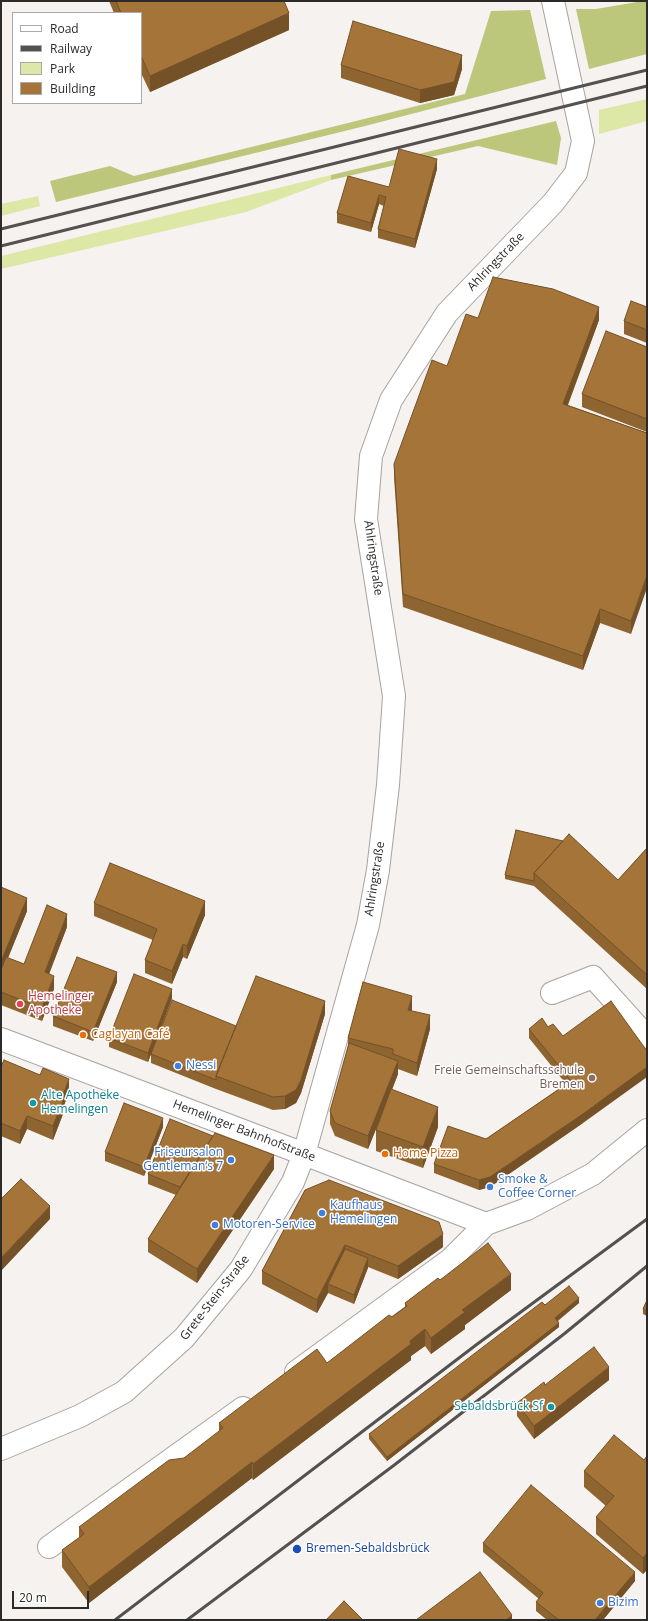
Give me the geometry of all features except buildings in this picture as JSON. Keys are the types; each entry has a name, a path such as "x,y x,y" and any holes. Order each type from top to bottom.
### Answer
{"street":[{"name":"Ahlringstraße","path":"304,1154 368,925 378,870 388,785 394,696 366,520 371,456 392,400 447,313 553,203 576,173 583,141 553,1"},
{"path":"552,993 593,977 647,1037"},
{"name":"Hemelinger Bahnhofstraße","path":"1,1039 486,1224"},
{"path":"277,1384 450,1260 486,1224 527,1209 593,1174 647,1130"},
{"name":"Grete-Stein-Straße","path":"1,1449 80,1416 124,1392 184,1338 241,1269 293,1182 304,1154"},
{"path":"49,1548 259,1397"}],"green space":[{"path":"647,1 647,54 589,69 576,9 596,9"},
{"path":"530,10 546,79 365,126 56,202 50,181 110,166 134,176 465,94 491,11"},
{"path":"647,99 647,121 599,134 599,110"},
{"path":"556,121 561,138 557,165 478,146 331,180 331,175"},
{"path":"331,175 331,180 246,212 1,269 1,256"},
{"path":"38,196 40,206 1,216 1,204"}],"railway":[{"path":"1,229 647,70"},
{"path":"1,246 647,86"},
{"path":"115,1620 476,1345 647,1219"},
{"path":"187,1620 393,1466 564,1334 647,1266"}],"place":[{"name":"Hemelinger Apotheke","path":"20,1004"},
{"name":"Caglayan Café","path":"83,1035"},
{"name":"Nessi","path":"178,1066"},
{"name":"Freie Gemeinschaftsschule Bremen","path":"592,1078"},
{"name":"Alte Apotheke Hemelingen","path":"33,1103"},
{"name":"Home Pizza","path":"385,1154"},
{"name":"Friseursalon Gentleman‘s 7","path":"231,1160"},
{"name":"Smoke & Coffee Corner","path":"490,1187"},
{"name":"Kaufhaus Hemelingen","path":"322,1213"},
{"name":"Motoren-Service","path":"215,1225"},
{"name":"Sebaldsbrück Sf","path":"551,1407"},
{"name":"Bremen-Sebaldsbrück","path":"297,1549"},
{"name":"Bizim","path":"600,1603"}]}
